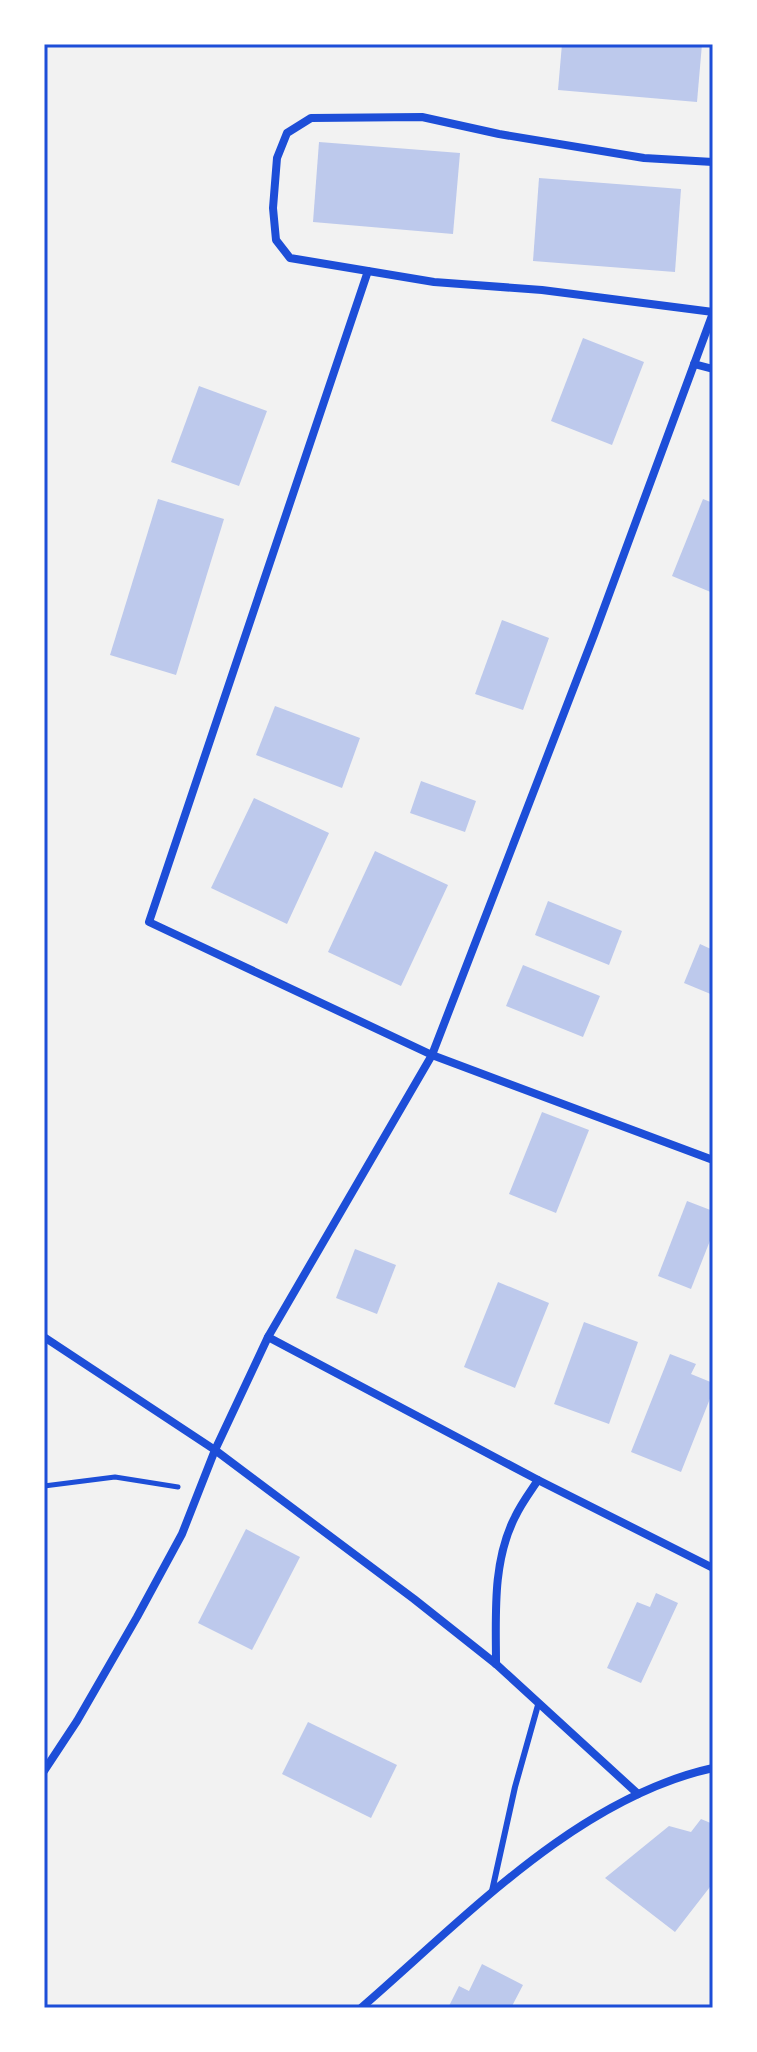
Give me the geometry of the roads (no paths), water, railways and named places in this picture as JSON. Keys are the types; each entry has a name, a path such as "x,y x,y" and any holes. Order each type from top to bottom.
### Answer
{"street":[{"path":"44,1771 77,1721 182,1534 215,1450 268,1337 432,1055 594,635 713,312 542,290 434,282 290,258 276,240 273,208 277,158 287,133 311,118 422,117 499,134 644,158 713,162"},
{"path":"368,271 149,922 432,1055 713,1160"},
{"path":"694,364 713,369"},
{"path":"44,1337 215,1450 496,1664 638,1794"},
{"path":"268,1337 538,1480 713,1568"},
{"path":"496,1664 498,1579 503,1548 514,1518 538,1480"},
{"path":"361,2008 492,1894 572,1830 638,1794 679,1776 713,1768"}],"lane":[{"path":"492,1894 512,1799 538,1705"}]}
